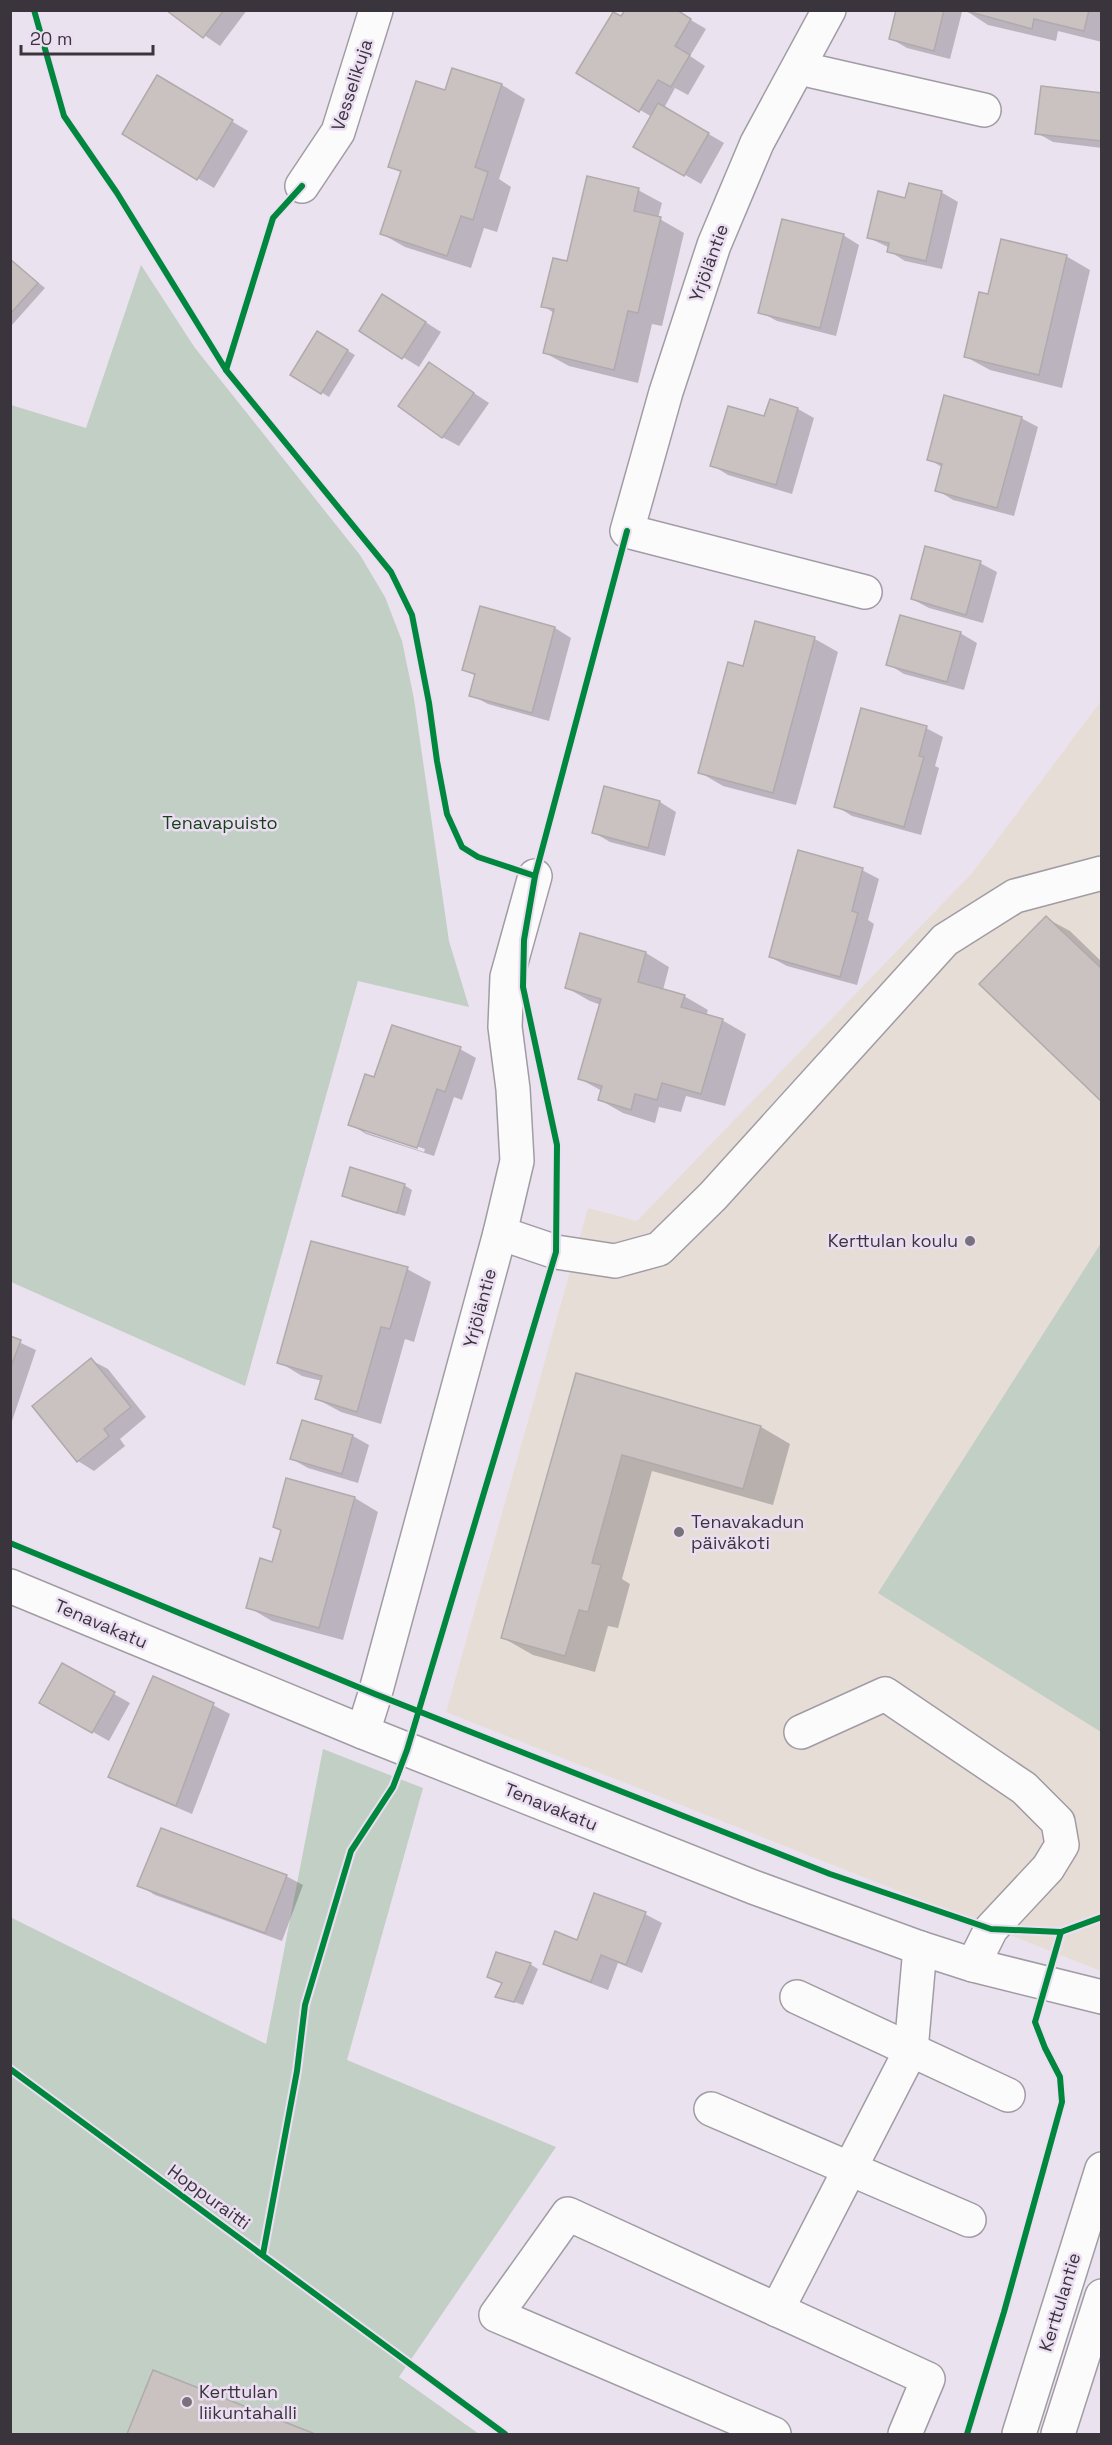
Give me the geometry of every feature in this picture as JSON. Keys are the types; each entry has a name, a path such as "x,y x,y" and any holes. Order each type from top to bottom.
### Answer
{"street":[{"name":"Vesselikuja","path":"302,186 338,132 376,10"},
{"name":"Yrjöläntie","path":"829,10 757,143 714,245 666,392 627,531 866,592"},
{"path":"799,68 984,110"},
{"path":"500,1233 556,1252 615,1261 658,1249 713,1196 945,940 1015,896 1101,873"},
{"name":"Yrjöläntie","path":"363,1732 500,1233 517,1161 513,1089 505,1027 507,977 535,876"},
{"name":"Tenavakatu","path":"10,1586 363,1732 742,1882 920,1948 973,1965 1101,1997"},
{"path":"801,1732 885,1694 1024,1788 1058,1822 1062,1845 1048,1868 991,1929 973,1965"},
{"path":"777,2310 910,2050 920,1948"},
{"path":"797,1997 1008,2095"},
{"path":"711,2109 969,2220"},
{"name":"Kerttulantie","path":"1019,2434 1101,2169"},
{"path":"774,2434 496,2315 568,2214 928,2379 905,2434"},
{"name":"Kerttulantie","path":"1058,2434 1101,2296"}],"shaded area":[{"path":"1101,701 1101,1971 446,1712 588,1208 637,1221 973,872"}],"green space":[{"name":"Tenavapuisto","path":"141,265 195,348 360,555 385,597 402,641 414,699 449,941 469,1007 358,981 245,1386 11,1282 11,405 86,428"},
{"path":"1101,1243 1101,1732 878,1593"},
{"path":"323,1749 423,1788 347,2060 556,2147 399,2377 479,2434 11,2434 10,1917 266,2044"}],"building":[{"path":"166,10 224,10 203,38"},
{"path":"625,10 677,10 691,19 675,46 690,55 671,87 658,80 639,112 576,73 613,12 621,16"},
{"path":"896,10 944,10 934,51 889,39"},
{"path":"963,10 1089,10 1084,31 1034,19 1032,29"},
{"path":"452,68 502,84 475,167 488,172 473,220 461,216 447,256 380,234 401,171 388,167 416,81 445,90"},
{"path":"157,75 233,120 197,180 122,134"},
{"path":"1041,86 1102,93 1102,141 1035,134"},
{"path":"658,103 709,133 684,176 633,147"},
{"path":"587,176 639,188 634,211 661,217 638,313 628,311 614,370 543,353 554,309 541,307 553,258 567,261"},
{"path":"909,183 942,191 926,261 887,252 889,243 867,238 878,191 905,198"},
{"path":"782,219 844,234 820,328 758,313"},
{"path":"1001,239 1067,255 1039,375 964,357 979,292 988,294"},
{"path":"10,259 38,283 10,314"},
{"path":"382,294 426,322 402,359 359,331"},
{"path":"317,331 348,350 321,394 290,375"},
{"path":"429,362 474,393 442,438 398,406"},
{"path":"944,395 1022,417 997,508 935,491 942,464 927,460"},
{"path":"770,399 798,408 776,485 710,466 728,406 764,416"},
{"path":"925,546 981,561 966,615 911,599"},
{"path":"480,606 555,627 532,713 469,696 475,674 462,670"},
{"path":"900,615 961,632 947,682 886,665"},
{"path":"755,621 815,637 773,793 698,773 728,662 743,666"},
{"path":"861,708 927,726 919,756 924,757 904,827 834,807"},
{"path":"604,786 660,801 648,848 592,833"},
{"path":"798,850 863,868 852,911 858,913 840,977 769,957"},
{"path":"1046,916 1102,969 1102,1102 979,984"},
{"path":"580,933 646,952 638,982 685,995 681,1007 723,1019 701,1094 662,1083 657,1100 635,1094 631,1110 598,1100 602,1086 578,1079 601,999 565,988"},
{"path":"392,1025 461,1047 445,1092 437,1089 417,1148 348,1125 365,1074 374,1077"},
{"path":"350,1167 405,1184 397,1213 342,1196"},
{"path":"311,1241 408,1267 390,1329 381,1327 357,1412 315,1399 322,1376 277,1363"},
{"path":"10,1336 21,1340 10,1369"},
{"path":"91,1358 131,1407 104,1429 109,1436 77,1462 32,1406"},
{"path":"576,1373 761,1426 743,1489 622,1455 592,1563 601,1565 588,1612 579,1610 565,1656 501,1638"},
{"path":"302,1420 353,1435 342,1474 290,1459"},
{"path":"286,1478 355,1497 319,1628 246,1608 260,1558 272,1562 281,1530 273,1527"},
{"path":"62,1663 115,1692 92,1733 39,1703"},
{"path":"153,1676 214,1703 176,1806 108,1777"},
{"path":"161,1828 287,1875 265,1933 137,1886"},
{"path":"594,1893 646,1912 626,1965 601,1955 591,1982 543,1964 555,1931 577,1940"},
{"path":"496,1952 531,1963 514,2002 495,1997 502,1983 487,1977"},
{"name":"Kerttulan liikuntahalli","path":"153,2370 315,2434 127,2434"}],"cycle path":[{"path":"34,10 64,116 117,193 226,370 391,572 412,615 447,814 462,847 478,857 535,876"},
{"path":"226,370 273,218 302,186"},
{"path":"263,2254 297,2071 305,2005 351,1851 393,1787 407,1750 556,1252 557,1145 523,987 524,940 535,876 627,531"},
{"path":"10,1543 375,1694 830,1874 991,1929 1061,1932 1102,1917"},
{"path":"967,2434 1004,2312 1062,2102 1060,2077 1035,2022 1061,1932"},
{"name":"Hoppuraitti","path":"10,2069 505,2434"}],"place":[{"name":"Kerttulan koulu","path":"970,1241"},
{"name":"Tenavakadun päiväkoti","path":"679,1532"},
{"name":"Kerttulan liikuntahalli","path":"187,2402"}]}
